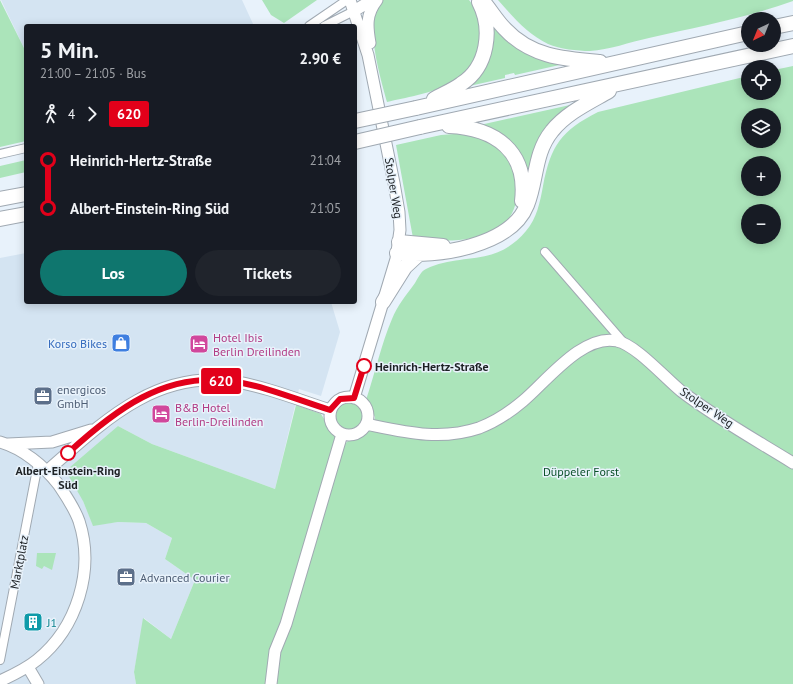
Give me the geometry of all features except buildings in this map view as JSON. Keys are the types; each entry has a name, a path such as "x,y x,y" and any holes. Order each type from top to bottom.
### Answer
{"highway":[{"path":"416,108 462,84 476,69 482,59 487,43 487,31 484,11 478,0"},
{"path":"482,0 504,28 524,45 546,56 567,60 616,63"},
{"path":"781,26 793,23"},
{"path":"357,121 741,35"},
{"path":"357,142 793,46"},
{"path":"398,247 419,254 486,242 496,237 516,222 523,214 527,205 538,156 552,130 579,108 622,84"},
{"path":"425,126 464,127 479,131 496,138 509,149 517,160 523,189 516,222"},
{"path":"0,199 24,194"},
{"path":"0,219 24,214"},
{"path":"398,247 464,246"},
{"path":"383,302 405,267 419,254"}],"street":[{"path":"312,24 347,0"},
{"name":"Stolper Weg","path":"350,0 368,55 399,212 398,247 354,398"},
{"path":"328,24 372,0"},
{"path":"368,55 370,47 367,23 369,14 378,0"},
{"path":"0,154 24,148"},
{"name":"Stolper Weg","path":"545,252 625,345 696,402 793,464"},
{"name":"Stolper Weg","path":"366,424 425,435 448,436 480,428 507,414 583,348 594,343 607,340 617,341 625,345"},
{"path":"43,468 125,407 161,388 178,383 206,380 232,381 330,410"},
{"path":"354,398 364,405 367,411 366,424 354,434 342,434 333,427 330,422 330,410 340,399 354,398"},
{"path":"4,443 52,442 97,428"},
{"path":"271,684 275,651 286,624 342,434"},
{"path":"0,681 28,667 52,646 64,629 75,609 83,580 84,548 78,520 68,499 43,468 4,443"},
{"name":"Marktplatz","path":"0,660 43,468"},
{"path":"28,667 38,684"}],"shaded area":[{"path":"1,0 242,0 253,24 24,24 24,48"},
{"path":"24,253 24,304 332,304 340,332 321,396 299,389 275,489 152,444 118,426 83,501 93,525 118,522 146,523 172,538 165,559 195,580 171,639 144,618 134,672 136,684 0,684 0,258"}],"green space":[{"path":"0,0 24,48 24,141 0,147"},
{"path":"262,0 317,0 284,23 271,15"},
{"path":"382,0 469,0 478,14 480,24 480,40 476,56 469,69 459,78 446,86 387,102 376,58 373,34 375,14"},
{"path":"498,0 793,0 757,12 741,12 741,16 721,22 612,48 590,51 574,50 548,44 533,35 509,13"},
{"path":"488,21 564,64 515,75 514,73 505,75 505,78 465,87"},
{"name":"Düppeler Forst","path":"793,66 793,684 136,684 134,672 143,618 171,639 195,580 165,559 172,538 146,523 118,522 93,526 83,501 67,473 69,468 118,426 152,444 275,489 296,405 321,414 336,438 344,445 346,442 373,428 375,417 366,400 388,329 402,300 424,270 452,261 490,255 514,243 530,226 538,210 546,172 554,150 566,133 585,119 598,112 741,78 741,100 781,100 781,69"},
{"path":"579,103 563,114 527,189 521,164 471,127"},
{"path":"467,133 494,144 508,156 517,184 516,201 510,217 497,229 477,237 445,241 413,238 396,145 441,135"},
{"path":"24,160 24,172 0,178 0,166"},
{"path":"348,401 354,402 362,410 362,422 354,430 348,431 342,430 334,422 333,416 334,410 342,402"},
{"path":"37,553 56,553 52,570 44,566 42,569 36,566"}],"bus line":[{"name":"620","path":"68,453 119,411 142,397 161,388 178,383 206,380 232,381 291,397 330,410 336,402 344,397 354,398 364,366"}],"place":[{"name":"Korso Bikes","path":"121,343"},
{"name":"Hotel Ibis Berlin Dreilinden","path":"199,344"},
{"name":"Heinrich-Hertz-Straße","path":"364,366"},
{"name":"energicos GmbH","path":"43,396"},
{"name":"B&B Hotel Berlin-Dreilinden","path":"161,414"},
{"name":"Albert-Einstein-Ring Süd","path":"68,453"},
{"name":"Advanced Courier","path":"126,577"},
{"name":"J1","path":"33,622"}]}
